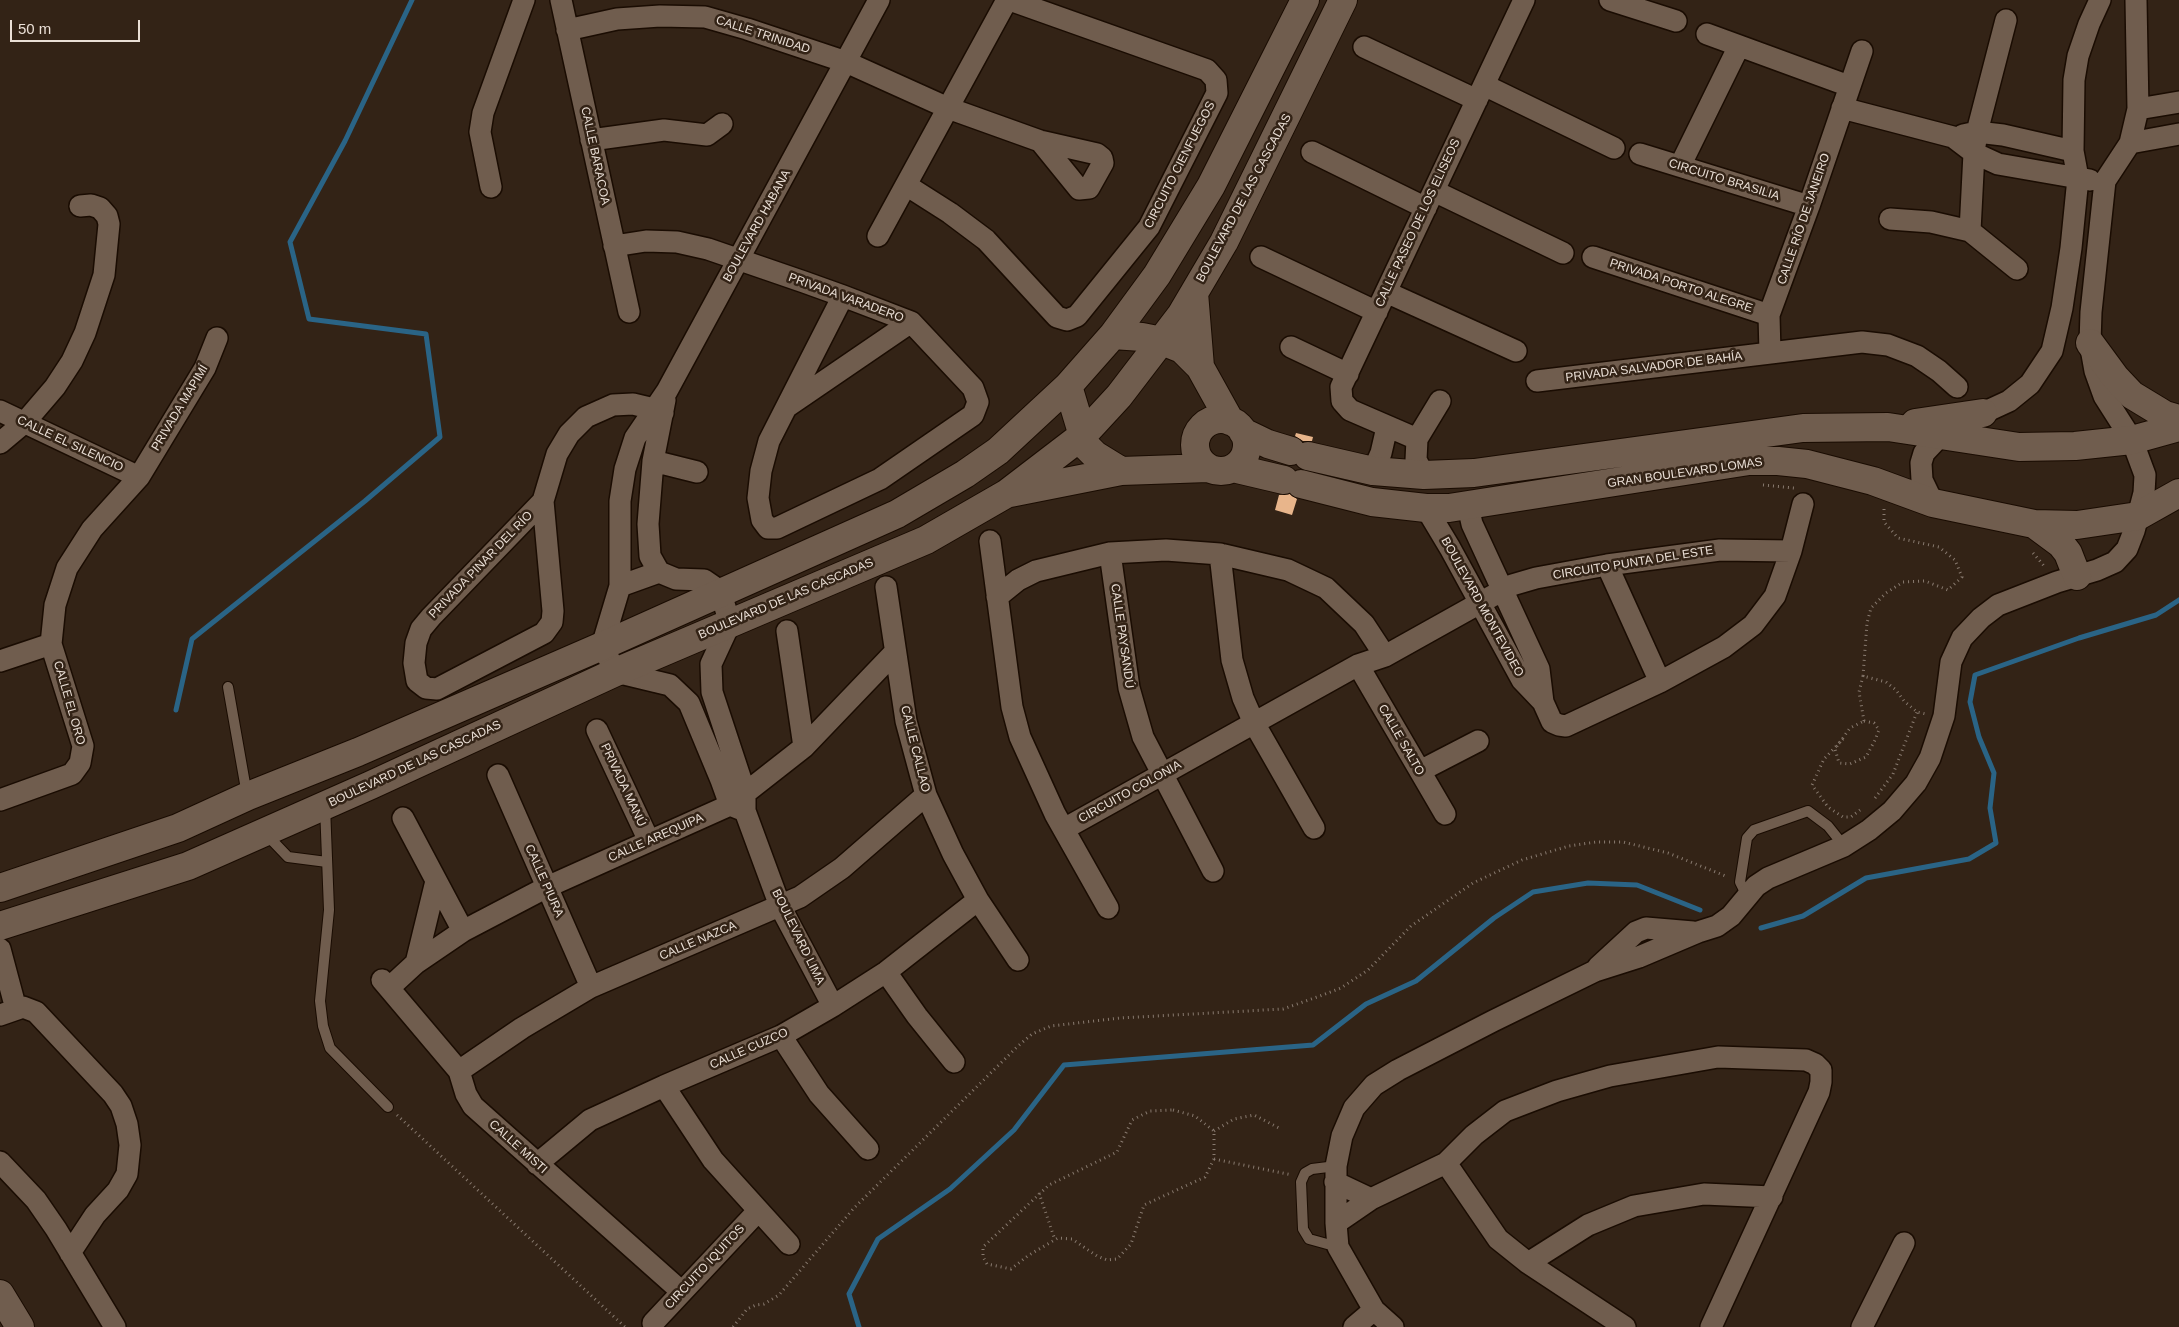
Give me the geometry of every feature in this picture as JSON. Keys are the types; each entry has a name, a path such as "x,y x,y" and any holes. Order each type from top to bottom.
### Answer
{"main road":[{"path":"0,888 178,828 248,796 358,752 602,646 720,591 897,514 965,474 998,451 1068,386 1113,335 1157,275 1191,220 1285,42 1305,0"},
{"name":"BOULEVARD DE LAS CASCADAS","path":"0,926 188,866 616,672 926,540 1006,494 1083,435 1119,396 1162,341 1194,293 1224,242 1343,0"},
{"path":"1285,42 1315,60"},
{"path":"1194,293 1200,367"},
{"path":"1113,335 1142,337 1162,341 1182,349 1200,367 1237,426 1246,439 1245,456 1240,463 1220,468 1201,462 1197,454 1196,438 1206,424 1222,419 1237,426 1268,444 1300,454 1364,469 1424,475 1474,473 1804,428 1888,427 1983,413"},
{"path":"2090,343 2115,377 2132,395 2164,415 2179,419"},
{"path":"1068,386 1086,446 1121,471"},
{"path":"1888,427 2019,447 2075,446 2132,440 2179,427"},
{"name":"GRAN BOULEVARD LOMAS","path":"1006,494 1121,471 1220,468 1292,482 1347,497 1426,508 1468,506 1749,461 1778,461 1807,464 1873,481 2031,536 2077,525 2138,516 2179,493"},
{"path":"1526,466 1531,496"},
{"path":"1347,497 1364,469"},
{"path":"2031,536 2061,544 2068,553 2077,576"},
{"path":"0,1294 20,1327"}],"street":[{"path":"491,187 480,132 484,112 524,0"},
{"name":"CALLE BARACOA","path":"561,0 629,312"},
{"name":"BOULEVARD HABANA","path":"659,572 650,556 648,528 659,411 667,391 879,0"},
{"name":"CIRCUITO CIENFUEGOS","path":"878,236 906,184 948,108 1009,0 1208,70 1216,80 1217,93 1149,227 1078,316 1067,320 1057,317 986,240 906,184"},
{"name":"CALLE PASEO DE LOS ELISEOS","path":"1416,440 1350,410 1342,402 1341,387 1524,0"},
{"path":"1610,0 1676,21"},
{"path":"1933,503 1922,480 1921,463 1924,453 1941,435 2009,401 2030,384 2052,351 2062,308 2078,178 2073,151 2072,116 2078,56 2100,0"},
{"path":"1393,1327 1374,1310 1338,1247 1336,1223 1335,1174 1342,1136 1354,1108 1374,1086 1398,1070 1484,1025 1594,971 1636,932 1646,928 1698,932 1717,926 1731,916 1744,889 1844,846 1892,812 1916,783 1930,758 1944,716 1950,662 1962,638 1981,618 1998,605 2018,596 2097,570 2115,562 2127,549 2144,494 2145,475 2132,440 2104,396 2095,371 2090,343 2091,312 2105,181 2130,143 2138,109 2136,0"},
{"name":"CALLE TRINIDAD","path":"567,30 617,19 660,16 705,17 846,62 948,108 1040,142"},
{"path":"1970,231 1974,153 1977,132 2006,20"},
{"path":"1707,34 1850,86"},
{"path":"1680,166 1739,46"},
{"path":"1364,47 1614,148"},
{"name":"CALLE RÍO DE JANEIRO","path":"1770,353 1769,315 1809,206 1862,50"},
{"path":"2138,109 2179,102"},
{"path":"1842,108 1953,137 1974,153 1998,164 2105,181"},
{"path":"591,140 664,130 707,136 722,124"},
{"path":"1953,137 1977,132 2003,135 2073,151"},
{"path":"2130,143 2179,134"},
{"path":"1312,152 1563,253"},
{"name":"CIRCUITO BRASILIA","path":"1640,154 1809,206"},
{"path":"0,443 25,422 55,387 72,361 85,333 104,275 109,224 107,216 100,208 91,205 80,206"},
{"path":"1890,219 1931,222 1970,231 2017,268"},
{"name":"PRIVADA VARADERO","path":"614,246 646,241 677,242 708,249 911,322 973,388 978,402 973,415 880,479 777,528 768,528 762,520 758,498 761,472 769,441 786,408"},
{"path":"1261,257 1377,312"},
{"name":"PRIVADA PORTO ALEGRE","path":"1593,257 1769,315"},
{"path":"1386,292 1516,351"},
{"path":"786,408 843,296"},
{"path":"786,408 911,322"},
{"name":"PRIVADA MAPIMÍ","path":"51,644 56,606 67,568 92,529 139,477 205,368 217,338"},
{"name":"PRIVADA SALVADOR DE BAHÍA","path":"1537,381 1862,342 1888,345 1918,356 1940,371 1957,387"},
{"path":"1291,347 1348,374"},
{"path":"1424,475 1416,460 1416,440 1440,401"},
{"name":"PRIVADA PINAR DEL RÍO","path":"543,501 431,616 421,629 416,643 414,663 418,680 426,688 438,689 544,632 552,622 553,611 543,501 557,454 569,434 586,417 613,405 633,404 659,411"},
{"name":"CALLE EL SILENCIO","path":"0,411 139,477"},
{"name":"BOULEVARD HABANA","path":"602,646 620,586 620,501 624,469 635,438 659,411"},
{"path":"1364,469 1381,453 1387,427"},
{"path":"653,461 697,472"},
{"path":"1607,566 1660,682 1724,647 1753,625 1775,596 1791,552 1801,496"},
{"name":"BOULEVARD MONTEVIDEO","path":"1468,506 1472,524 1538,669 1543,702 1552,722 1559,726 1566,726 1660,682"},
{"name":"BOULEVARD MONTEVIDEO","path":"1426,508 1522,680 1543,702"},
{"name":"CIRCUITO COLONIA","path":"990,541 1012,707 1020,737 1064,829 1358,665 1385,656 1480,602"},
{"path":"997,597 1018,580 1036,571 1110,553 1166,550 1220,554 1288,570 1326,588 1364,624 1385,656"},
{"name":"CIRCUITO PUNTA DEL ESTE","path":"1480,602 1503,589 1536,578 1607,566 1720,550 1791,552"},
{"name":"CALLE PAYSANDÚ","path":"1110,553 1129,688 1143,737 1213,871"},
{"path":"1220,554 1232,660 1243,698 1254,723 1314,828"},
{"path":"620,586 659,572 676,579 704,580 720,591 730,623"},
{"name":"CALLE CALLAO","path":"886,587 906,721 926,794 953,854 978,900 1018,960"},
{"name":"BOULEVARD LIMA","path":"730,623 711,664 712,692 740,802 780,906 833,1006"},
{"path":"787,631 804,747"},
{"path":"0,660 51,644"},
{"name":"CALLE EL ORO","path":"0,800 72,774 80,763 83,746 51,644"},
{"path":"602,646 616,672"},
{"name":"CALLE AREQUIPA","path":"386,983 463,931 547,887 649,840 740,802 804,747 895,652"},
{"name":"CALLE SALTO","path":"1358,665 1445,814"},
{"name":"BOULEVARD LIMA","path":"616,672 670,685 689,704 721,780 740,802"},
{"name":"PRIVADA MANÚ","path":"597,730 649,840"},
{"path":"1420,771 1478,741"},
{"name":"CALLE PIURA","path":"498,775 591,987"},
{"name":"CALLE NAZCA","path":"459,1071 522,1028 591,987 800,896 842,868 926,794"},
{"path":"403,818 463,931"},
{"path":"1064,829 1108,908"},
{"path":"416,963 436,881"},
{"name":"CALLE CUZCO","path":"537,1164 590,1120 781,1036 833,1006 886,972 978,900"},
{"path":"1,955 8,1012 23,1007 29,1008 43,1019 113,1094 121,1106 127,1124 130,1145 127,1174 118,1190 95,1215 70,1253"},
{"path":"886,972 917,1016 954,1062"},
{"name":"CALLE MISTI","path":"386,983 459,1071 466,1094 473,1106 682,1292"},
{"path":"781,1036 819,1094 868,1149"},
{"path":"1336,1223 1371,1199 1446,1163 1474,1135 1505,1111 1557,1091 1610,1076 1718,1057 1806,1060 1815,1064 1820,1070 1819,1092 1711,1327"},
{"path":"664,1086 713,1160 789,1244"},
{"path":"0,1162 36,1200 115,1327"},
{"path":"1446,1163 1498,1239 1528,1263 1626,1327"},
{"path":"1335,1174 1371,1199"},
{"path":"1528,1263 1588,1225 1634,1206 1704,1194 1772,1197"},
{"name":"CIRCUITO IQUITOS","path":"653,1323 758,1211"},
{"path":"1862,1327 1904,1243"},
{"path":"1354,1327 1374,1310"}],"lane":[{"path":"228,687 248,796"},
{"path":"325,805 328,910 320,1001 323,1026 330,1048 388,1106"},
{"path":"1744,889 1750,833 1754,830 1804,812 1811,813 1828,826 1844,846"},
{"path":"264,832 288,857 327,862"},
{"path":"1335,1174 1312,1169 1302,1177 1303,1229 1309,1239 1338,1247"}],"path":[{"path":"1753,484 1801,496"},
{"path":"1877,504 1893,512"},
{"path":"1864,721 1859,692 1863,676 1867,623 1871,608 1886,593 1903,582 1925,581 1948,590 1962,577 1955,560 1939,547 1898,538 1884,522 1884,508"},
{"path":"2031,536 2035,555"},
{"path":"1863,676 1886,682 1917,712 1944,716"},
{"path":"1875,799 1893,774 1917,712"},
{"path":"1864,721 1874,723 1879,730 1866,756 1850,764 1839,763 1835,749 1842,739 1850,728 1864,721"},
{"path":"1842,739 1824,759 1812,785 1828,807 1843,817 1852,817 1867,805"},
{"path":"734,1327 746,1309 764,1304 779,1295 854,1208 1032,1034 1051,1026 1120,1018 1283,1009 1341,988 1368,970 1411,926 1473,883 1522,860 1569,846 1596,842 1623,842 1668,853 1744,889"},
{"path":"388,1106 625,1327"},
{"path":"1173,1110 1195,1116 1214,1131 1214,1159 1205,1177 1144,1205 1131,1244 1117,1259 1107,1260 1097,1256 1072,1239 1058,1238 1029,1255 1011,1269 987,1264 983,1257 982,1247 988,1240 1049,1185 1098,1163 1116,1152 1132,1120 1150,1111 1173,1110"},
{"path":"1214,1131 1234,1119 1254,1115 1279,1128"},
{"path":"1214,1159 1302,1177"},
{"path":"1039,1193 1054,1240"}],"building":[{"path":"1296,433 1313,437 1312,441 1303,441 1295,436"},
{"path":"1290,494 1297,499 1292,515 1275,510 1279,495"}],"waterway":[{"path":"176,710 192,639 365,501 440,437 426,334 309,319 290,242 345,141 412,0"},
{"path":"1761,928 1803,916 1866,878 1969,859 1996,843 1990,808 1994,773 1979,737 1970,702 1975,675 2079,638 2156,615 2179,600"},
{"path":"859,1327 849,1294 878,1239 950,1189 1014,1130 1064,1065 1313,1045 1366,1004 1416,981 1494,918 1533,892 1588,883 1637,885 1700,910"}]}
